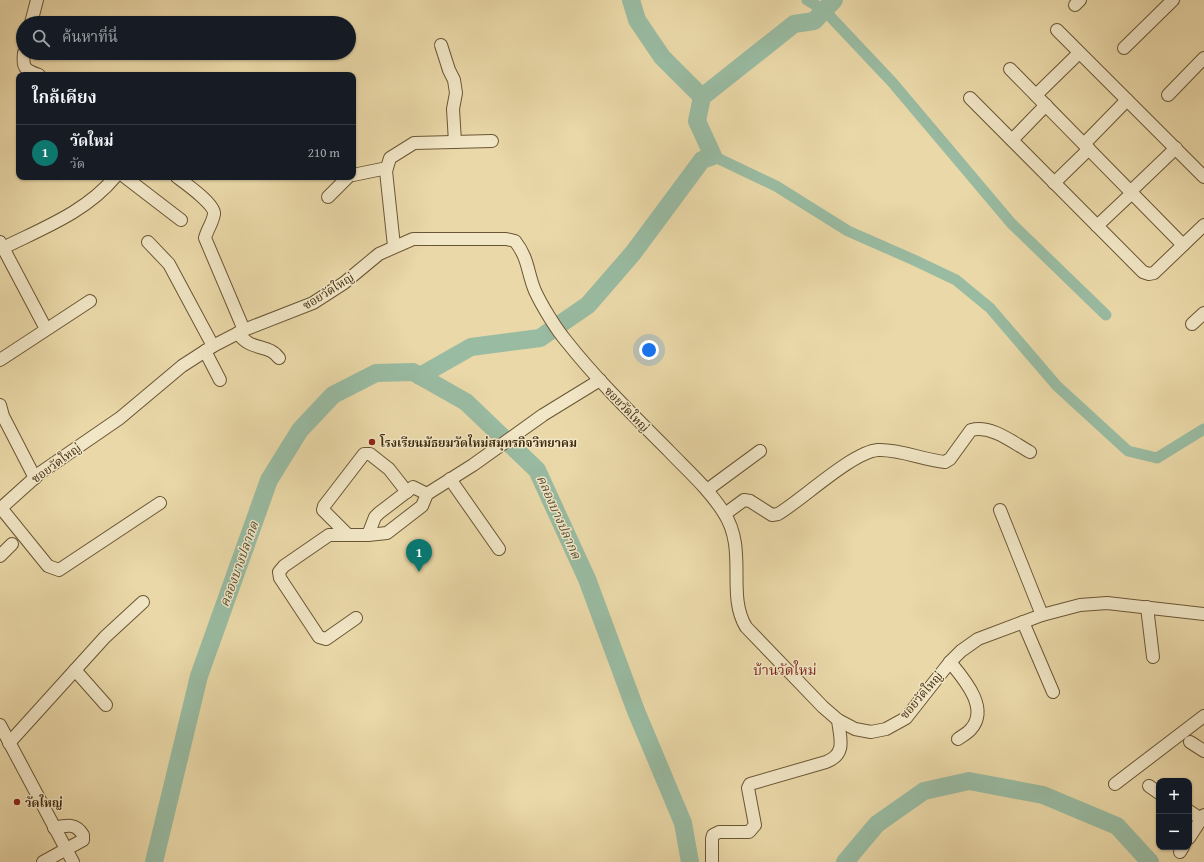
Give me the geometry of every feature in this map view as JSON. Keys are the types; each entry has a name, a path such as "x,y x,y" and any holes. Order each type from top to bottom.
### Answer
{"street":[{"path":"33,16 37,0"},
{"path":"1124,48 1173,0"},
{"path":"1057,30 1204,177"},
{"path":"441,45 448,70 454,80 456,92 453,109 455,142"},
{"path":"1036,96 1079,53"},
{"path":"1168,95 1204,58"},
{"path":"23,60 24,67 33,72"},
{"path":"1010,68 1183,245"},
{"path":"970,98 1143,272 1149,274 1154,273 1204,225"},
{"path":"1054,183 1127,100"},
{"path":"1012,140 1046,105"},
{"path":"394,246 387,168 390,158 414,143 492,141"},
{"path":"1097,226 1176,148"},
{"path":"356,174 387,168"},
{"path":"46,329 2,245 82,208 102,192 112,180"},
{"path":"129,180 181,220"},
{"path":"181,180 198,193 214,210 214,215 205,238 241,332 247,343 269,350 279,358"},
{"path":"328,197 345,180"},
{"name":"ซอยวัดใหญ่","path":"1,508 35,478 120,418 182,366 209,348 241,332 312,303 344,283 379,254 394,246 413,239 515,241 528,263 535,291 566,341 600,380 707,490 725,514 733,531 737,553 739,616 746,627 823,707 838,720 855,728 871,732 886,729 906,718 950,662 962,651 978,640 1042,615 1080,605 1107,603 1204,614"},
{"path":"148,242 169,264 209,348 220,380"},
{"path":"0,360 90,301"},
{"path":"1192,324 1204,313"},
{"path":"356,618 326,639 319,637 280,578 279,572 284,566 329,535 368,535 387,533 422,506 428,494 473,465 543,415 600,380"},
{"path":"0,405 3,416 35,478"},
{"path":"725,514 744,500 750,501 772,515 778,514 851,462 872,451 889,451 945,462 950,459 971,430 977,428 992,430 1030,452"},
{"path":"707,490 760,451"},
{"path":"348,535 323,510 324,506 364,454 370,454 389,469 407,492"},
{"path":"450,479 499,549"},
{"path":"368,535 375,517 413,487 428,494"},
{"path":"1,508 48,566 59,570 160,503"},
{"path":"1000,510 1042,615"},
{"path":"0,556 12,544"},
{"path":"9,743 105,637 144,602"},
{"path":"1147,607 1153,657"},
{"path":"1023,622 1053,692"},
{"path":"950,662 968,685 976,701 976,720 972,729 958,739"},
{"path":"75,670 106,705"},
{"path":"1115,784 1204,716"},
{"path":"712,862 713,835 719,832 749,832 755,825 748,788 750,784 834,760 839,753 841,746 838,720"},
{"path":"0,725 73,862"},
{"path":"1190,742 1204,751"},
{"path":"1192,813 1203,817 1192,834"},
{"path":"43,862 80,842 83,835 80,829 74,826 69,825 54,828"}],"waterway":[{"path":"631,0 637,20 662,57 702,97"},
{"path":"807,0 824,10 892,82 1011,223 1106,315"},
{"path":"420,376 471,347 540,338 588,305 633,253 702,160 713,156 697,121 702,97 794,24 814,21 834,0"},
{"path":"713,156 776,186 848,231 956,280 990,308 1057,386 1128,451 1157,458 1204,429"},
{"name":"คลองบางปลากด","path":"154,862 199,676 269,480 300,430 333,395 376,373 413,372 466,402 537,470 587,579 636,711 683,823 690,862"},
{"name":"คลองบางปลากด","path":"845,862 877,824 924,791 969,781 1043,795 1117,826 1150,862"}],"place":[{"name":"โรงเรียนมัธยมวัดใหม่สมุทรกิจวิทยาคม","path":"372,442"},
{"name":"วัดใหม่","path":"419,572"},
{"name":"วัดใหญ่","path":"17,802"}],"district":[{"name":"บ้านวัดใหม่","path":"785,670"}]}
